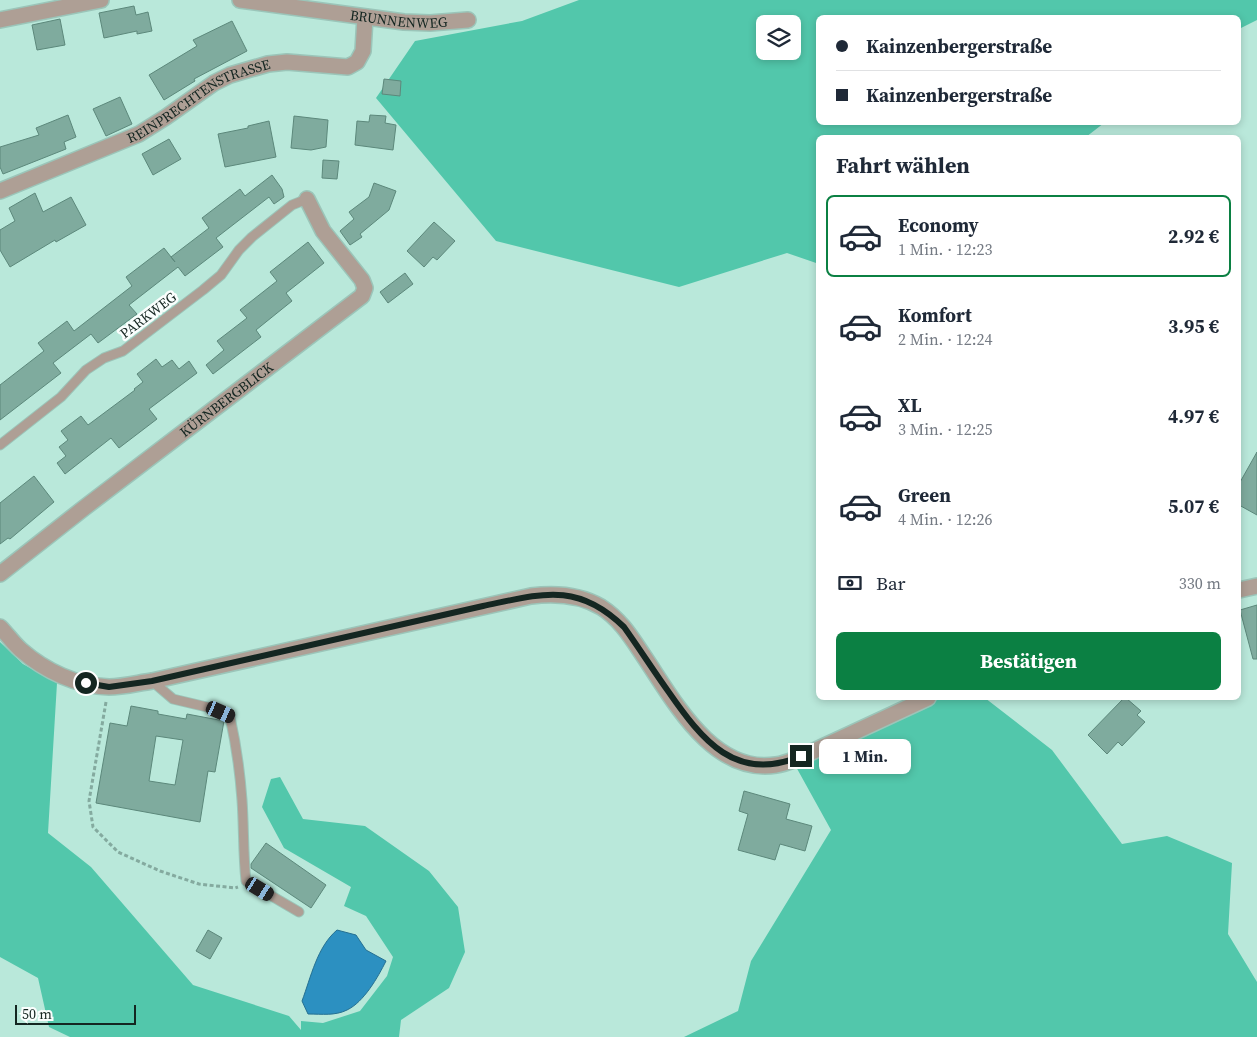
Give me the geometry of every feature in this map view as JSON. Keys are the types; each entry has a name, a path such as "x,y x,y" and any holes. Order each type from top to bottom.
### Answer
{"street":[{"path":"0,20 101,0"},
{"name":"BRUNNENWEG","path":"240,0 365,17 422,22 468,20"},
{"name":"REINPRECHTENSTRASSE","path":"0,191 139,134 214,83 230,75 268,64 287,62 348,67 357,62 363,52 365,17"},
{"name":"KÜRNBERGBLICK","path":"0,574 362,296 365,288 362,280 323,231 307,199"},
{"path":"1241,590 1257,586"},
{"path":"0,627 20,649 41,665 63,677 109,687 152,681 531,596 551,594 571,596 586,600 600,607 624,627 686,718 700,734 723,753 747,763 763,766 785,763 924,700"}],"lane":[{"name":"PARKWEG","path":"0,445 61,397 86,370 104,358 123,351 203,290 221,275 239,250 252,237 292,205 307,199"},
{"path":"152,681 172,699 211,708 230,717 237,746 240,774 243,856 246,881 299,912"}],"path":[{"path":"109,687 89,801 94,827 118,852 160,871 199,884 235,888 246,881"}],"green space":[{"path":"579,0 1257,0 1257,20 1241,28 1241,15 816,15 816,125 1101,125 1089,135 816,135 816,263 787,253 679,287 496,241 376,98 415,41 522,21"},
{"path":"0,642 23,664 57,683 48,833 91,867 193,985 289,1016 301,1030 301,1021 323,1023 360,1011 387,976 393,957 366,916 344,906 351,887 284,848 262,807 271,779 280,777 303,819 365,826 429,871 458,907 465,952 449,988 401,1020 399,1037 70,1037 49,1027 38,978 0,957"},
{"path":"934,700 988,700 1052,750 1122,844 1167,836 1232,863 1228,934 1257,982 1257,1037 684,1037 738,1011 751,961 831,830 795,765"}],"water":[{"path":"337,930 356,935 366,950 386,961 370,989 353,1006 338,1013 308,1014 302,1001 312,972 324,945"}],"building":[{"path":"134,6 136,15 148,12 152,31 137,34 137,31 104,38 99,13"},
{"path":"60,19 65,45 37,50 32,25"},
{"path":"232,21 247,51 194,79 195,81 164,100 149,75 197,46 193,40"},
{"path":"384,79 401,81 400,96 382,94"},
{"path":"120,97 132,124 106,136 93,109"},
{"path":"68,115 76,137 64,142 66,149 3,174 0,167 0,147 39,135 36,128"},
{"path":"370,115 386,116 385,123 396,125 393,150 355,145 357,121 369,122"},
{"path":"294,116 328,120 326,147 311,150 291,148"},
{"path":"269,121 276,157 225,167 218,134 248,128 248,126"},
{"path":"169,139 181,159 153,175 142,154"},
{"path":"323,160 339,161 337,179 322,178"},
{"path":"272,175 282,189 284,197 274,204 269,197 216,238 223,247 185,276 178,267 129,305 137,314 98,343 91,334 53,363 61,373 0,420 0,385 44,351 38,343 67,321 74,331 132,286 126,277 164,248 171,257 209,228 202,218 240,189 245,196"},
{"path":"374,183 396,191 389,210 360,234 362,237 350,245 340,231 354,219 349,212 369,197"},
{"path":"35,193 43,212 71,197 86,225 56,242 55,240 10,267 0,250 0,230 15,221 9,208"},
{"path":"434,222 455,241 437,260 433,257 424,267 407,251"},
{"path":"308,242 324,263 286,293 292,301 256,330 261,337 213,374 206,365 224,350 217,341 247,318 240,310 277,281 270,272"},
{"path":"405,273 413,284 388,303 380,292"},
{"path":"156,359 162,367 172,360 179,369 189,361 197,373 149,409 157,419 119,448 111,438 65,474 57,463 66,456 59,447 68,440 61,431 81,416 88,425 135,390 143,382 137,374"},
{"path":"1257,452 1257,515 1241,506 1241,480"},
{"path":"34,476 54,502 10,539 8,538 0,544 0,503"},
{"path":"1257,605 1257,659 1253,659 1241,610"},
{"path":"1122,700 1128,700 1141,711 1137,715 1145,722 1122,746 1118,742 1107,754 1088,735"},
{"path":"131,706 158,711 158,714 186,719 187,714 224,721 215,772 208,771 200,822 96,803 110,723 127,726","holes":["156,736 183,740 175,785 149,781"]},
{"path":"744,791 790,804 786,819 812,826 805,851 780,844 775,860 738,850 748,814 739,811"},
{"path":"266,843 326,885 311,908 251,868 251,864"},
{"path":"208,930 222,938 210,959 196,951"}],"route":[{"path":"86,683 109,687 152,681 246,658 531,596 551,594 571,596 586,600 600,607 624,627 686,718 710,744 723,753 737,759 763,766 785,763 801,756"}]}
